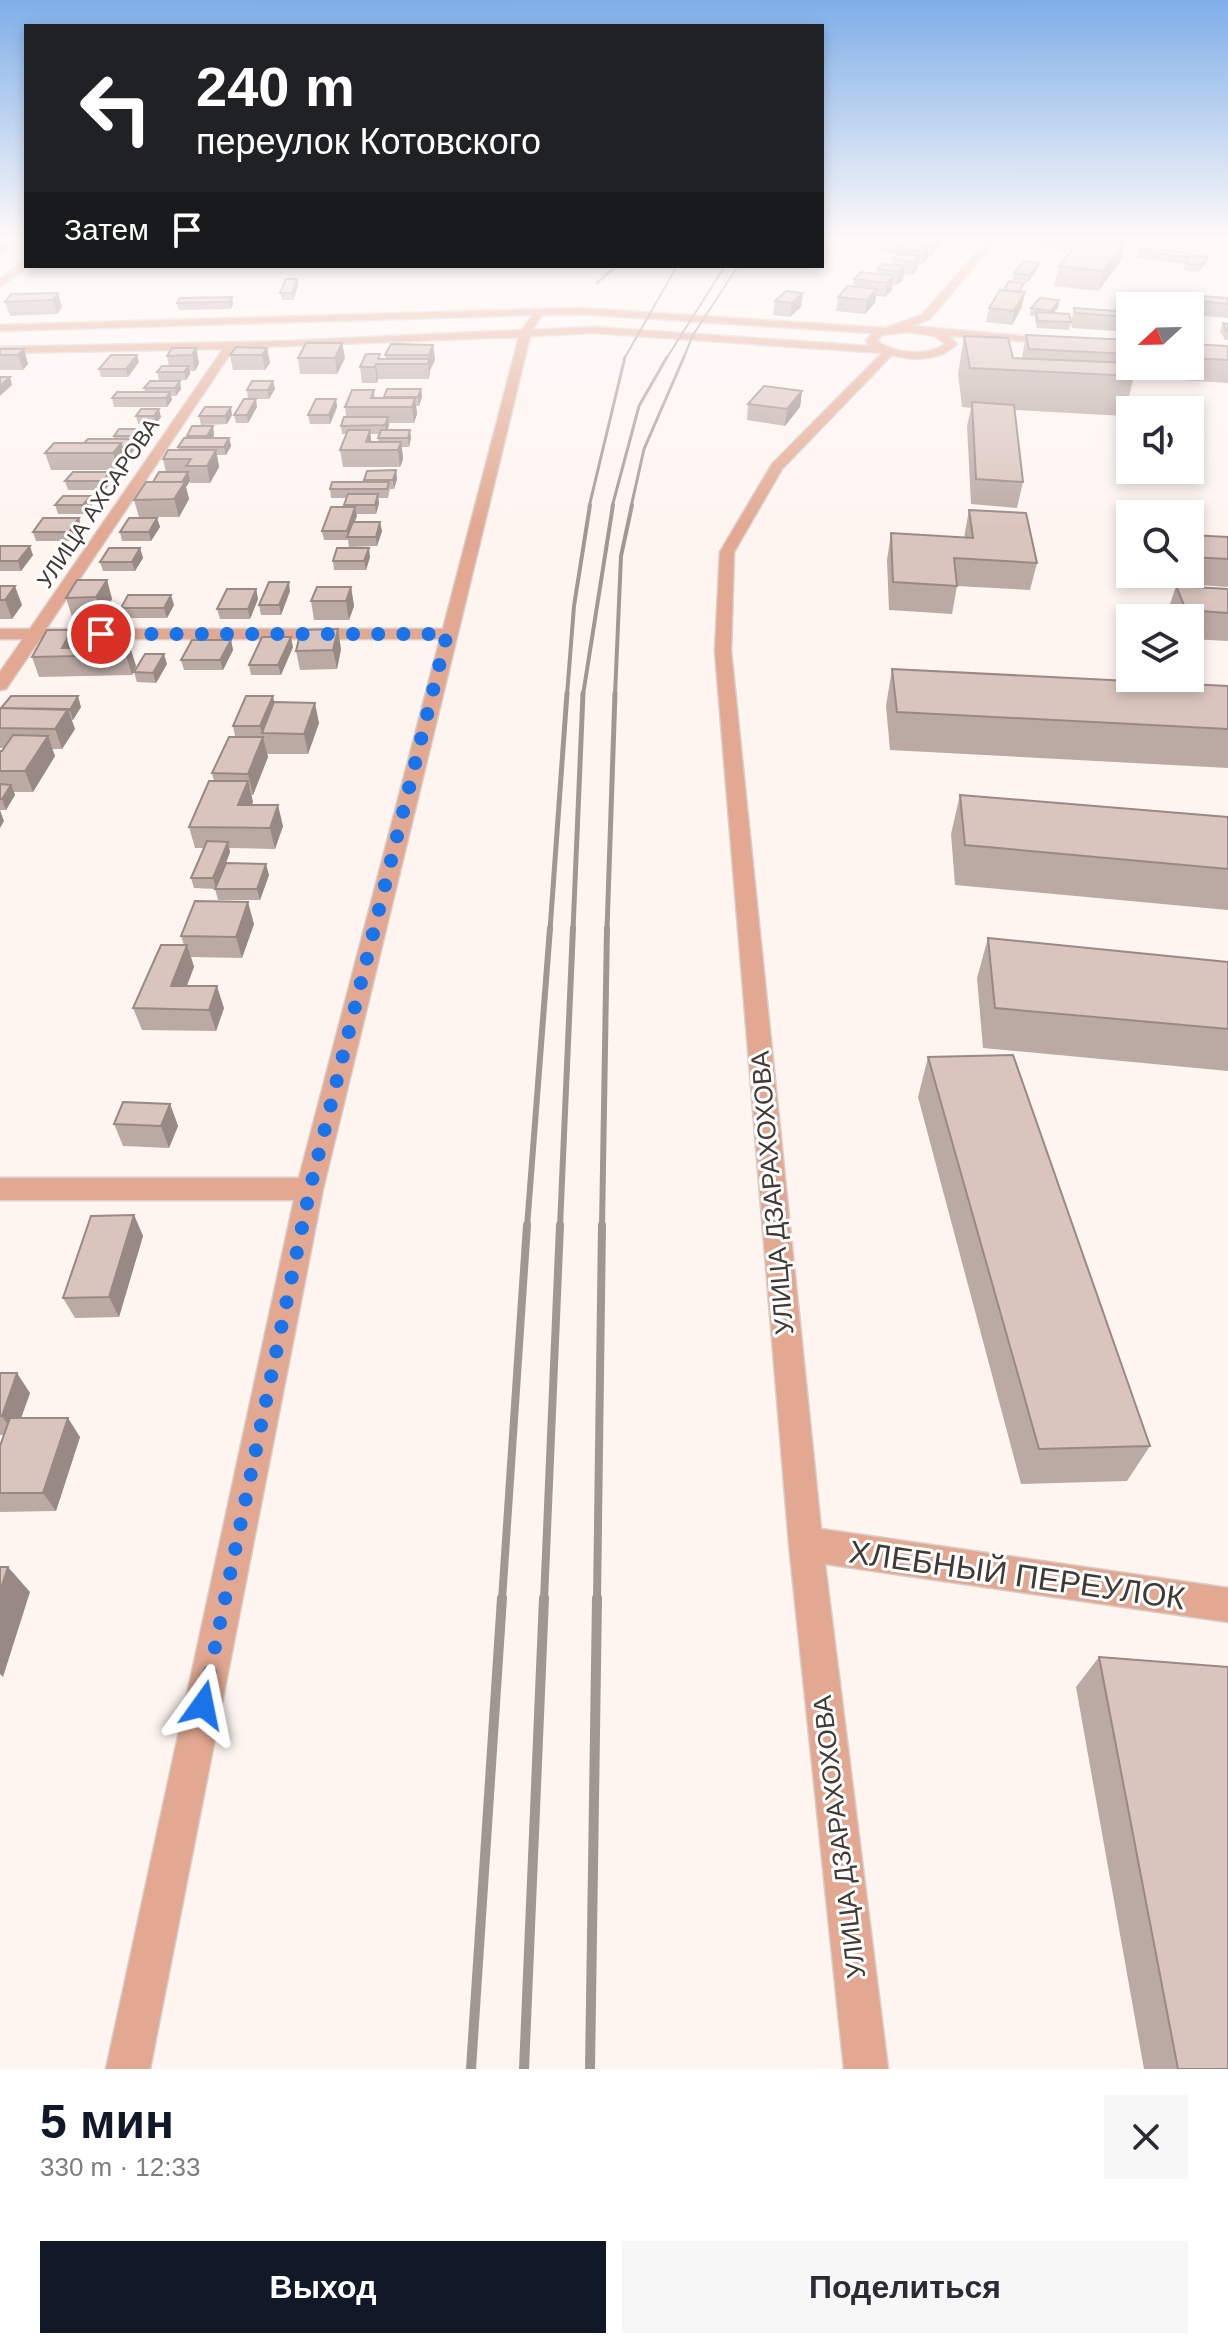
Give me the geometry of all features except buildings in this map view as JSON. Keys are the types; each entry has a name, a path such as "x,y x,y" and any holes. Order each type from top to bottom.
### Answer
{"street":[{"path":"0,350 481,337"},
{"path":"128,2069 310,1189 447,634 528,337"},
{"path":"678,337 884,356 1027,340"},
{"path":"872,337 871,341 884,356"},
{"path":"944,337 950,339 952,344 949,348"},
{"path":"986,337 1071,343"},
{"name":"УЛИЦА АХСАРОВА","path":"0,685 231,345"},
{"name":"УЛИЦА ДЗАРАХОХОВА","path":"866,2069 806,1544 732,775 723,651 727,552 777,467 884,356 917,354"},
{"path":"0,634 447,634"},
{"path":"0,1189 310,1189"},
{"name":"ХЛЕБНЫЙ ПЕРЕУЛОК","path":"806,1544 1228,1605"}],"railway":[{"path":"625,357 637,337"},
{"path":"666,359 680,337"},
{"path":"683,359 692,337"},
{"path":"589,507 625,357"},
{"path":"612,507 639,406 667,357"},
{"path":"631,507 644,449 684,357"},
{"path":"567,695 574,606 590,505"},
{"path":"583,695 613,505"},
{"path":"615,695 621,556 632,505"},
{"path":"550,930 567,693"},
{"path":"573,930 583,693"},
{"path":"607,930 615,693"},
{"path":"527,1227 550,928"},
{"path":"560,1227 573,928"},
{"path":"602,1227 607,928"},
{"path":"502,1600 527,1225"},
{"path":"544,1600 560,1225"},
{"path":"597,1600 602,1225"},
{"path":"471,2069 502,1598"},
{"path":"524,2069 544,1598"},
{"path":"590,2069 597,1598"}],"route":[{"path":"101,634 447,634 310,1189 203,1705"}]}
